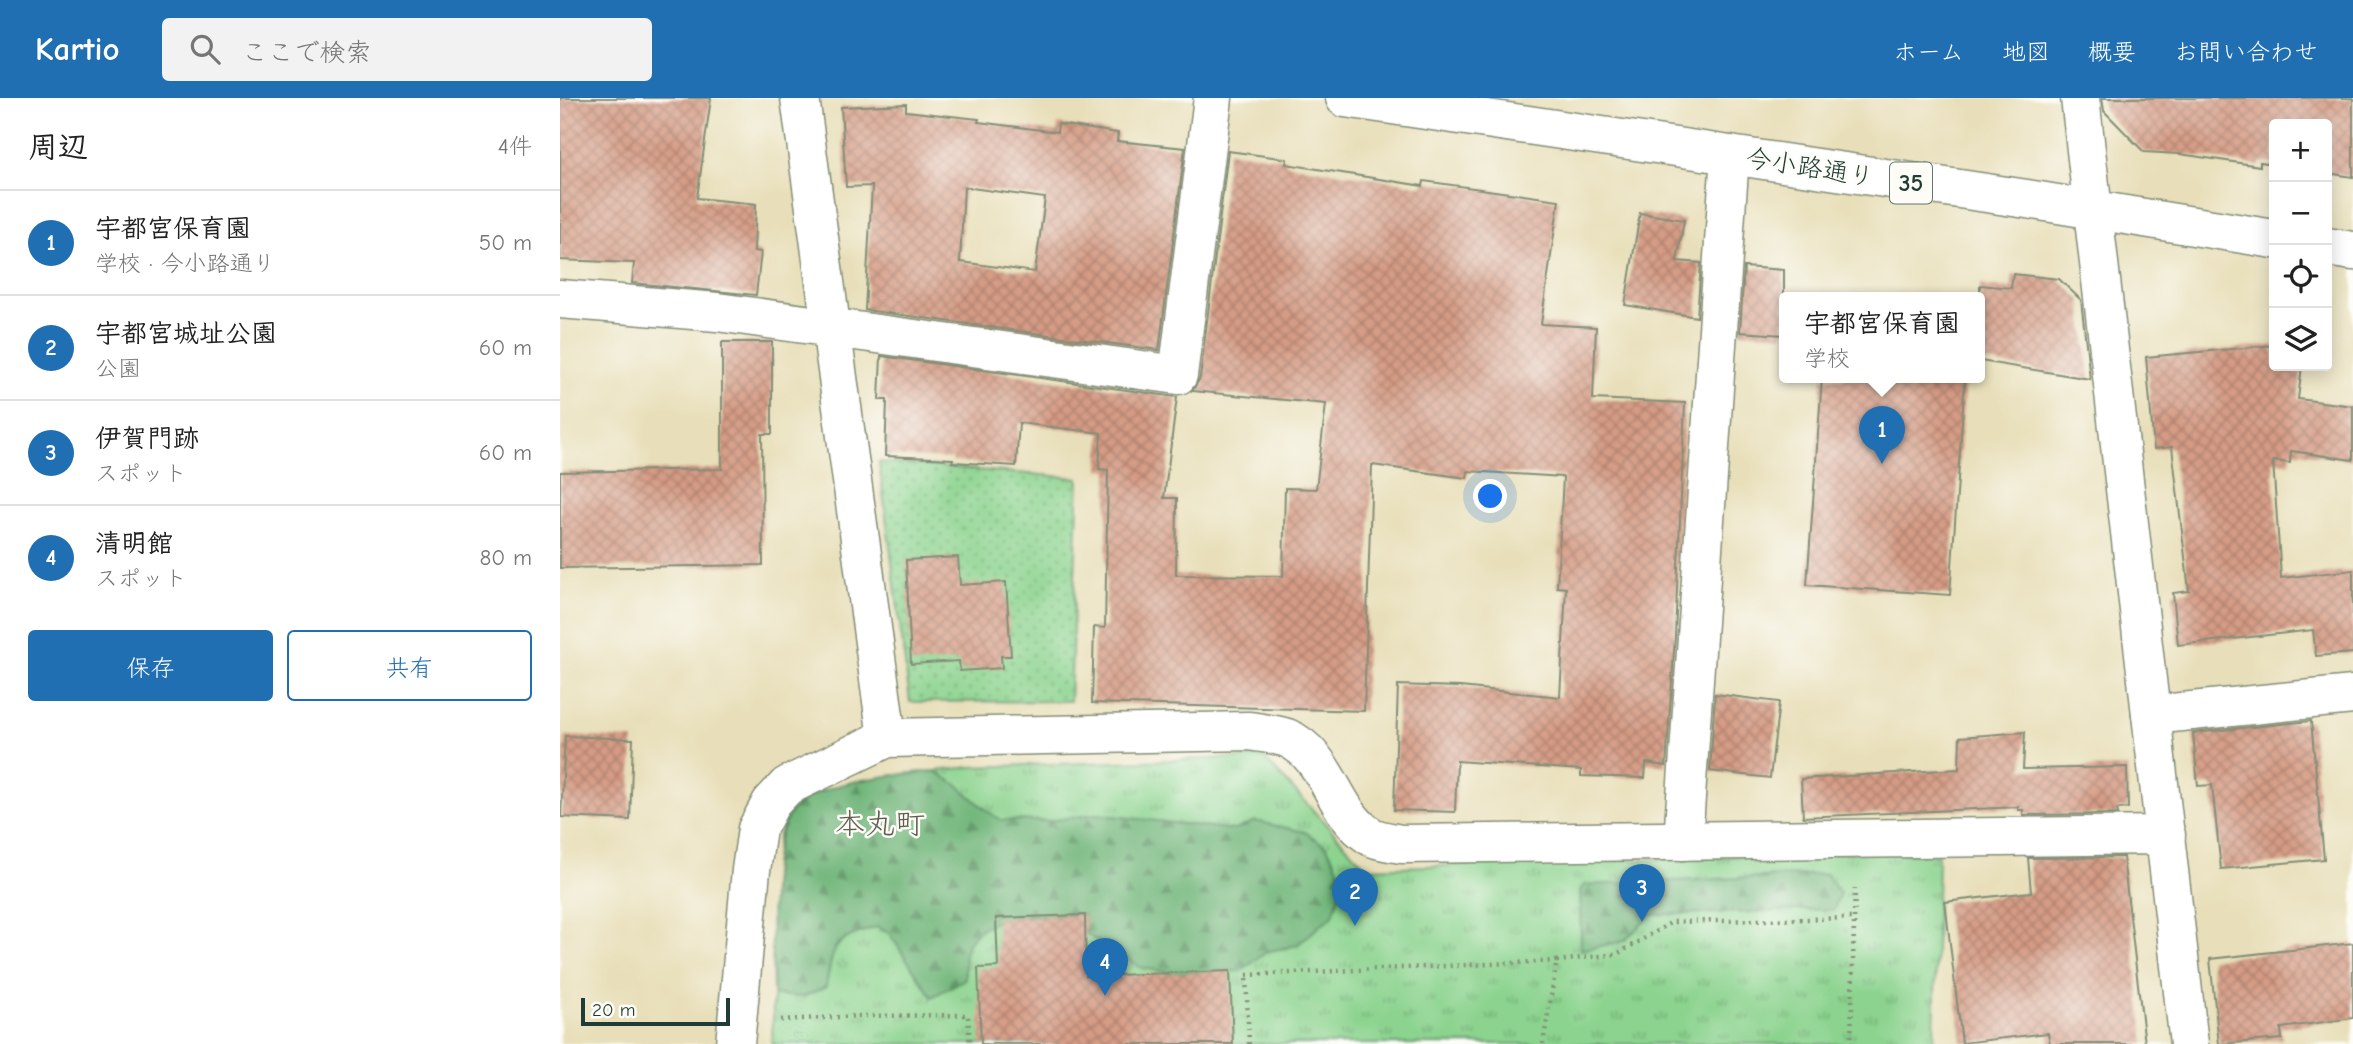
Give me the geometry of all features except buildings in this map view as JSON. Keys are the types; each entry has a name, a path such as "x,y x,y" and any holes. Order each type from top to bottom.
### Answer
{"street":[{"path":"800,98 887,738"},
{"path":"560,299 717,312 1178,375 1213,98"},
{"name":"今小路通り","path":"1345,98 2269,238"},
{"path":"2080,98 2189,1044"},
{"path":"1683,841 1730,155"},
{"path":"2332,248 2353,251"},
{"path":"2151,715 2353,695"},
{"path":"735,1044 757,829 771,803 787,786 887,738 1249,731 1287,738 1310,755 1350,818 1371,837 1401,844 2166,835"}],"path":[{"path":"1850,1044 1854,887 1858,873"},
{"path":"1249,1044 1246,975 1557,961 1617,954 1672,922 1853,918"},
{"path":"1543,1044 1557,961"},
{"path":"770,1021 862,1016 968,1015 970,1044"}],"green space":[{"path":"879,462 1079,478 1070,701 910,702"},
{"path":"1263,757 1367,868 1873,852 1938,854 1934,1044 772,1044 773,877 778,838 786,814 810,795 917,773 971,767"},
{"path":"934,771 958,785 1001,820 1047,821 1096,814 1235,830 1255,821 1305,832 1327,847 1344,880 1333,915 1297,945 1266,952 1241,971 1173,973 1142,968 1086,934 1084,915 1036,915 1002,920 987,925 975,934 966,950 965,979 932,997 889,933 877,927 852,936 838,945 831,961 826,987 803,997 773,995 771,924 774,868 785,822 796,806 823,790 841,785"},
{"path":"1826,874 1840,893 1834,909 1651,915 1624,941 1581,950 1580,890 1584,885"}],"place":[{"name":"宇都宮保育園","path":"1882,464"},
{"name":"伊賀門跡","path":"1642,922"},
{"name":"宇都宮城址公園","path":"1355,926"},
{"name":"清明館","path":"1105,996"}],"district":[{"name":"本丸町","path":"880,824"}]}
